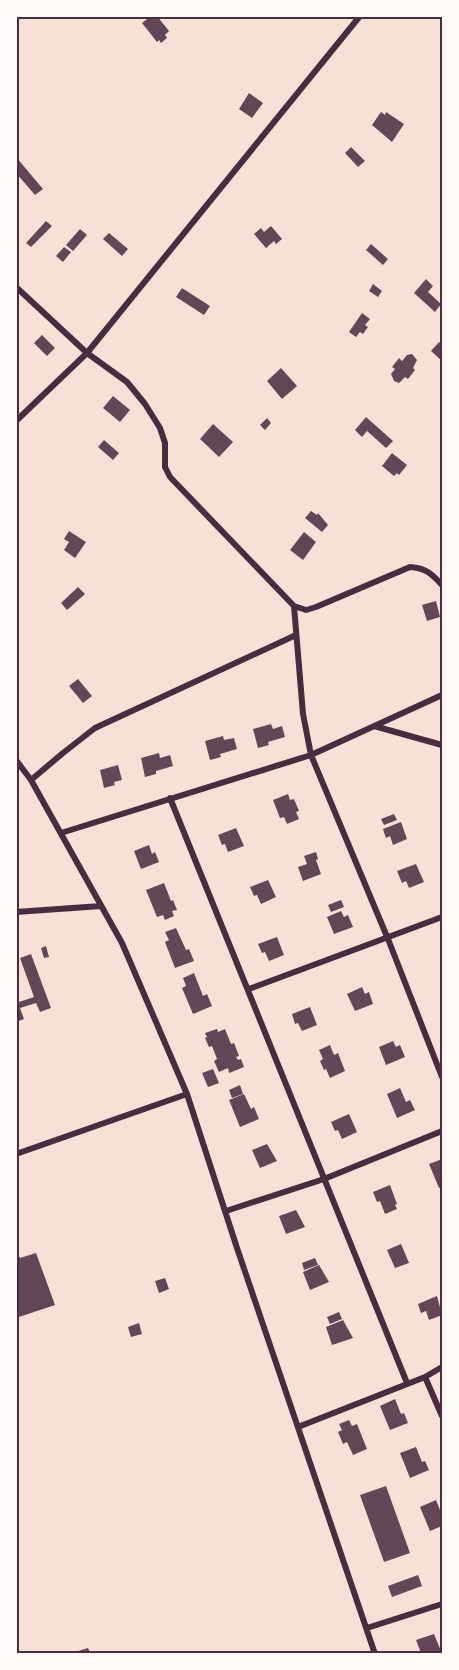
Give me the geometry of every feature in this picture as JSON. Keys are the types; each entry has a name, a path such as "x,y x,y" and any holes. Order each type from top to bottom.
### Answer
{"street":[{"path":"16,421 87,353 360,16"},
{"path":"16,287 87,353 127,382 145,404 160,428 165,442 165,467 170,477 294,606 306,610 316,607 410,567 422,567 442,585"},
{"path":"294,606 303,714 311,755 388,939 442,1077"},
{"path":"32,780 95,728 296,636"},
{"path":"61,833 311,755 442,695"},
{"path":"373,726 442,744"},
{"path":"16,760 32,780 122,943 187,1094 375,1653"},
{"path":"170,798 407,1383"},
{"path":"16,912 101,906"},
{"path":"249,989 442,917"},
{"path":"16,1154 187,1094"},
{"path":"226,1210 324,1179 442,1131"},
{"path":"298,1427 425,1377 442,1367"},
{"path":"425,1377 442,1416"},
{"path":"368,1628 442,1604"}],"building":[{"path":"151,16 157,16 169,31 165,35 167,38 161,43 159,40 157,42 142,23"},
{"path":"249,93 263,103 252,118 239,109"},
{"path":"381,112 385,115 386,112 404,124 392,142 372,125"},
{"path":"351,147 365,161 358,167 345,153"},
{"path":"16,157 43,189 35,195 16,173"},
{"path":"46,221 52,226 31,247 26,243"},
{"path":"271,226 282,239 276,244 274,241 266,248 254,234 261,228 264,232"},
{"path":"80,229 87,235 73,251 66,245"},
{"path":"109,233 128,249 122,256 103,239"},
{"path":"371,244 388,259 383,265 366,250"},
{"path":"64,247 71,252 63,262 56,256"},
{"path":"426,279 433,286 428,292 441,304 435,312 414,293"},
{"path":"373,284 382,291 378,297 369,291"},
{"path":"182,288 210,306 204,315 176,297"},
{"path":"362,313 370,319 365,325 368,327 363,334 360,332 356,337 349,332"},
{"path":"42,335 55,348 47,356 34,343"},
{"path":"439,342 442,345 442,361 431,351"},
{"path":"412,354 417,360 413,368 415,370 408,379 405,377 399,383 394,381 391,374 395,369 392,367 399,358 402,361 407,355"},
{"path":"281,368 297,386 282,399 267,381"},
{"path":"113,396 130,410 120,422 103,408"},
{"path":"366,417 393,441 386,448 367,431 362,437 355,430"},
{"path":"267,418 271,423 265,430 260,425"},
{"path":"213,424 233,442 219,457 200,439"},
{"path":"104,440 119,453 113,460 98,447"},
{"path":"392,453 407,465 399,475 397,473 394,476 382,466"},
{"path":"311,511 317,515 318,513 328,525 322,532 305,518"},
{"path":"69,531 86,542 75,558 64,550 69,542 64,539"},
{"path":"304,532 316,542 303,560 290,550"},
{"path":"78,587 85,594 67,610 61,603"},
{"path":"436,601 440,617 427,621 422,605"},
{"path":"78,679 92,696 83,703 69,686"},
{"path":"271,724 273,729 282,726 285,737 258,748 253,729"},
{"path":"223,736 224,740 234,738 237,749 210,760 205,741"},
{"path":"159,753 160,758 170,755 173,766 145,777 141,758"},
{"path":"118,765 122,780 104,788 100,770"},
{"path":"288,794 290,800 294,799 299,811 296,812 299,819 287,824 284,817 280,818 273,800"},
{"path":"394,814 397,820 384,825 381,819"},
{"path":"401,822 407,839 393,845 390,836 386,838 383,829"},
{"path":"236,828 244,846 228,852 218,835"},
{"path":"149,845 152,854 155,852 159,862 141,869 134,851"},
{"path":"316,852 321,874 303,881 298,867 307,864 304,856"},
{"path":"416,864 424,882 409,888 406,881 402,883 397,871"},
{"path":"268,880 276,897 261,904 250,887"},
{"path":"164,883 177,910 172,911 174,916 165,920 163,915 157,917 146,890"},
{"path":"341,900 344,907 331,912 328,905"},
{"path":"341,911 344,917 348,915 353,927 334,934 327,917"},
{"path":"176,928 194,961 175,968 165,942 169,940 165,932"},
{"path":"277,937 284,955 269,961 258,944"},
{"path":"46,946 49,957 44,958 41,948"},
{"path":"31,954 51,1008 40,1012 36,1003 20,1008 24,1019 16,1022 16,1003 34,997 20,958"},
{"path":"194,973 203,996 207,994 212,1006 193,1014 182,988 186,986 183,978"},
{"path":"362,987 365,994 369,992 373,1004 355,1011 347,994"},
{"path":"310,1007 317,1025 302,1031 298,1023 295,1024 292,1014"},
{"path":"217,1029 218,1032 225,1029 231,1044 234,1043 239,1056 236,1057 238,1060 241,1059 244,1067 229,1073 228,1068 219,1072 214,1061 217,1059 212,1046 209,1047 205,1038 207,1037 205,1033"},
{"path":"393,1041 396,1047 400,1045 405,1057 386,1065 379,1047"},
{"path":"330,1045 334,1055 338,1053 345,1071 330,1078 320,1061 323,1059 319,1050"},
{"path":"213,1069 219,1083 208,1087 202,1073"},
{"path":"240,1085 243,1094 232,1098 229,1090"},
{"path":"400,1088 406,1102 410,1100 415,1110 397,1118 387,1094"},
{"path":"244,1094 251,1109 254,1107 259,1119 240,1127 229,1100"},
{"path":"349,1114 357,1132 342,1139 331,1122"},
{"path":"267,1144 277,1161 260,1168 252,1150"},
{"path":"442,1159 442,1187 439,1188 429,1164"},
{"path":"390,1185 397,1209 385,1214 380,1201 377,1202 373,1192"},
{"path":"296,1210 305,1227 286,1234 279,1216"},
{"path":"401,1244 409,1263 395,1268 387,1250"},
{"path":"16,1249 20,1258 36,1253 55,1305 16,1318"},
{"path":"315,1258 318,1265 304,1270 302,1263"},
{"path":"319,1265 329,1282 310,1290 303,1272"},
{"path":"165,1278 169,1289 159,1293 155,1281"},
{"path":"437,1296 442,1315 429,1320 426,1311 421,1313 418,1304"},
{"path":"339,1312 342,1319 330,1324 327,1317"},
{"path":"343,1320 353,1338 332,1345 326,1327"},
{"path":"139,1323 142,1334 131,1337 128,1327"},
{"path":"395,1399 401,1414 404,1413 408,1423 390,1430 380,1406"},
{"path":"349,1420 352,1426 357,1424 367,1449 353,1455 347,1442 343,1444 338,1432 342,1430 339,1424"},
{"path":"416,1447 422,1462 425,1461 429,1470 410,1478 400,1453"},
{"path":"386,1486 410,1553 384,1562 360,1495"},
{"path":"436,1500 442,1515 442,1526 430,1531 420,1507"},
{"path":"418,1575 422,1586 392,1597 388,1586"},
{"path":"434,1634 441,1651 421,1653 416,1640"},
{"path":"88,1648 90,1653 72,1653"}]}
